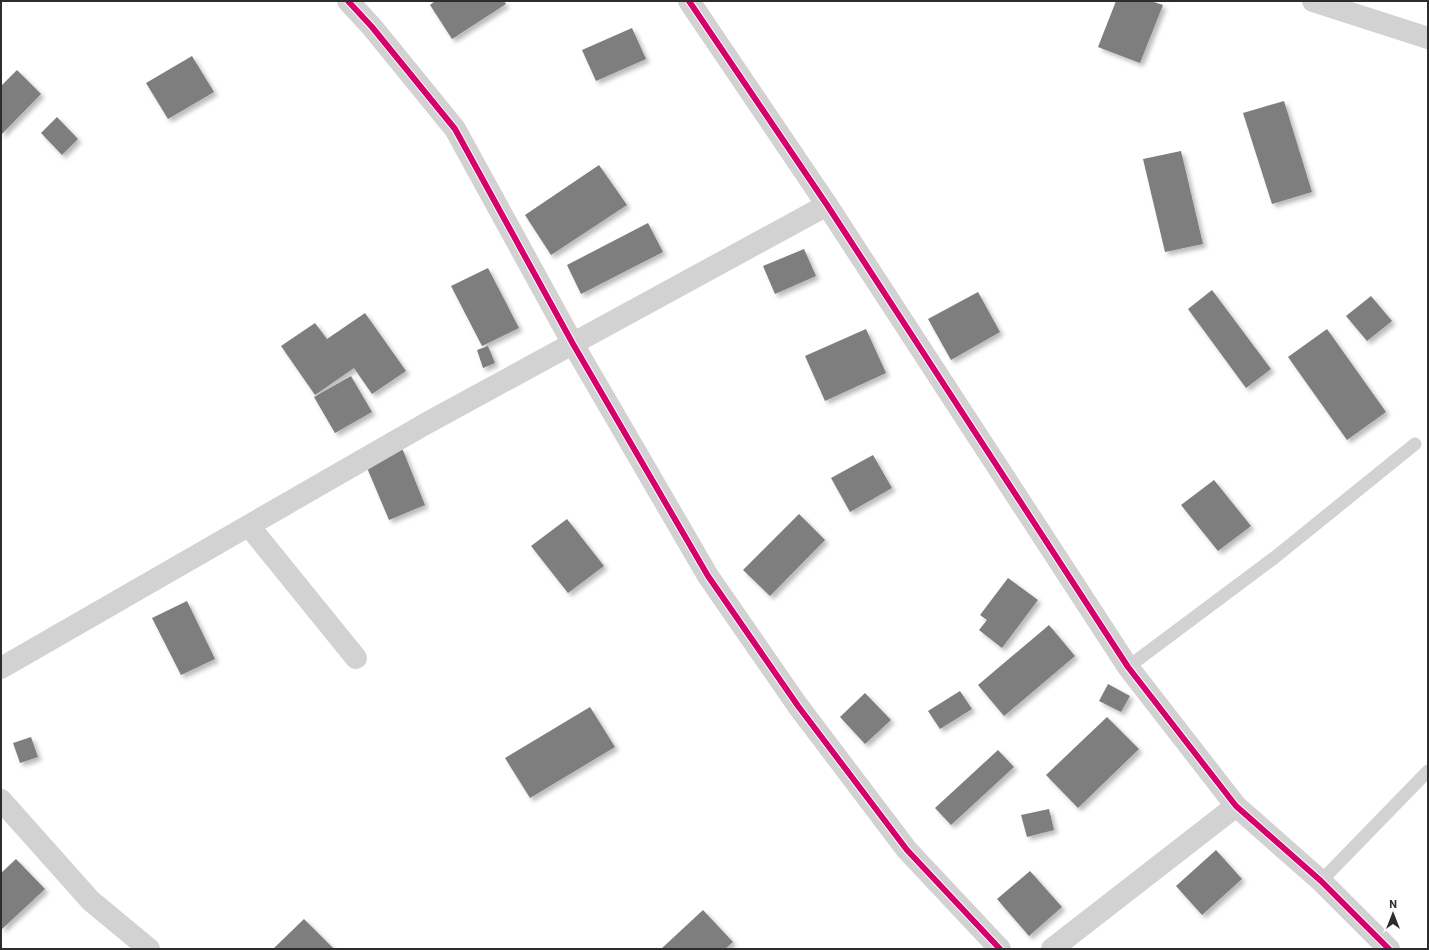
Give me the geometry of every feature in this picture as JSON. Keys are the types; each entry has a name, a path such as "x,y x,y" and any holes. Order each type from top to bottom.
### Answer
{"street":[{"path":"348,1 372,27 455,129 573,344 708,576 798,706 907,850 1000,949"},
{"path":"689,1 827,205 1128,667 1236,806 1321,881 1389,949"},
{"path":"1313,1 1428,38"},
{"path":"1,668 427,423 827,205"},
{"path":"249,526 356,658"},
{"path":"1,800 91,901 149,949"},
{"path":"1052,949 1236,806"}],"lane":[{"path":"1128,667 1274,558 1415,444"},
{"path":"1321,881 1428,771"}],"building":[{"path":"435,1 504,1 506,4 452,39 430,5"},
{"path":"1116,1 1151,1 1163,5 1140,63 1098,47"},
{"path":"632,28 646,59 596,81 582,50"},
{"path":"192,56 214,92 168,119 146,83"},
{"path":"17,70 41,94 1,135 1,86"},
{"path":"1284,101 1312,192 1272,204 1243,113"},
{"path":"57,117 78,139 62,155 41,133"},
{"path":"1181,151 1203,244 1165,252 1143,159"},
{"path":"599,165 627,205 551,255 525,215"},
{"path":"648,223 663,252 581,294 567,265"},
{"path":"804,249 816,276 775,294 763,266"},
{"path":"488,268 519,328 482,346 451,286"},
{"path":"1212,290 1271,369 1246,388 1188,309"},
{"path":"978,292 1000,332 951,360 928,319"},
{"path":"1371,296 1392,321 1367,341 1346,316"},
{"path":"365,313 406,371 372,394 354,368 315,395 281,346 315,323 327,339"},
{"path":"866,329 886,373 825,401 805,356"},
{"path":"1327,329 1386,412 1347,440 1288,357"},
{"path":"488,346 495,363 483,368 477,350"},
{"path":"351,376 372,412 335,433 314,397"},
{"path":"402,448 425,505 389,520 365,463"},
{"path":"873,455 892,488 850,512 831,478"},
{"path":"1214,480 1251,526 1218,551 1181,505"},
{"path":"799,514 825,540 770,596 743,570"},
{"path":"567,519 604,566 568,593 531,546"},
{"path":"1008,578 1038,600 1002,648 979,630 987,620 980,615"},
{"path":"187,601 215,659 181,675 152,618"},
{"path":"1049,625 1075,656 1004,716 978,685"},
{"path":"1108,684 1130,696 1121,712 1099,701"},
{"path":"960,691 972,709 940,729 928,711"},
{"path":"865,693 891,720 865,744 840,717"},
{"path":"590,707 615,747 530,798 505,758"},
{"path":"1107,717 1139,749 1078,808 1046,775"},
{"path":"31,737 38,757 20,763 13,743"},
{"path":"998,750 1014,767 951,825 935,808"},
{"path":"1049,809 1054,830 1027,837 1021,815"},
{"path":"1216,850 1242,879 1202,915 1176,886"},
{"path":"16,859 45,889 1,930 1,873"},
{"path":"1030,871 1062,907 1029,936 997,899"},
{"path":"703,910 733,942 725,949 661,949"},
{"path":"304,919 334,949 273,949"}],"cycle path":[{"path":"348,1 372,27 455,129 573,344 708,576 798,706 907,850 1000,949"},
{"path":"689,1 827,205 1128,667 1236,806 1321,881 1389,949"}]}
